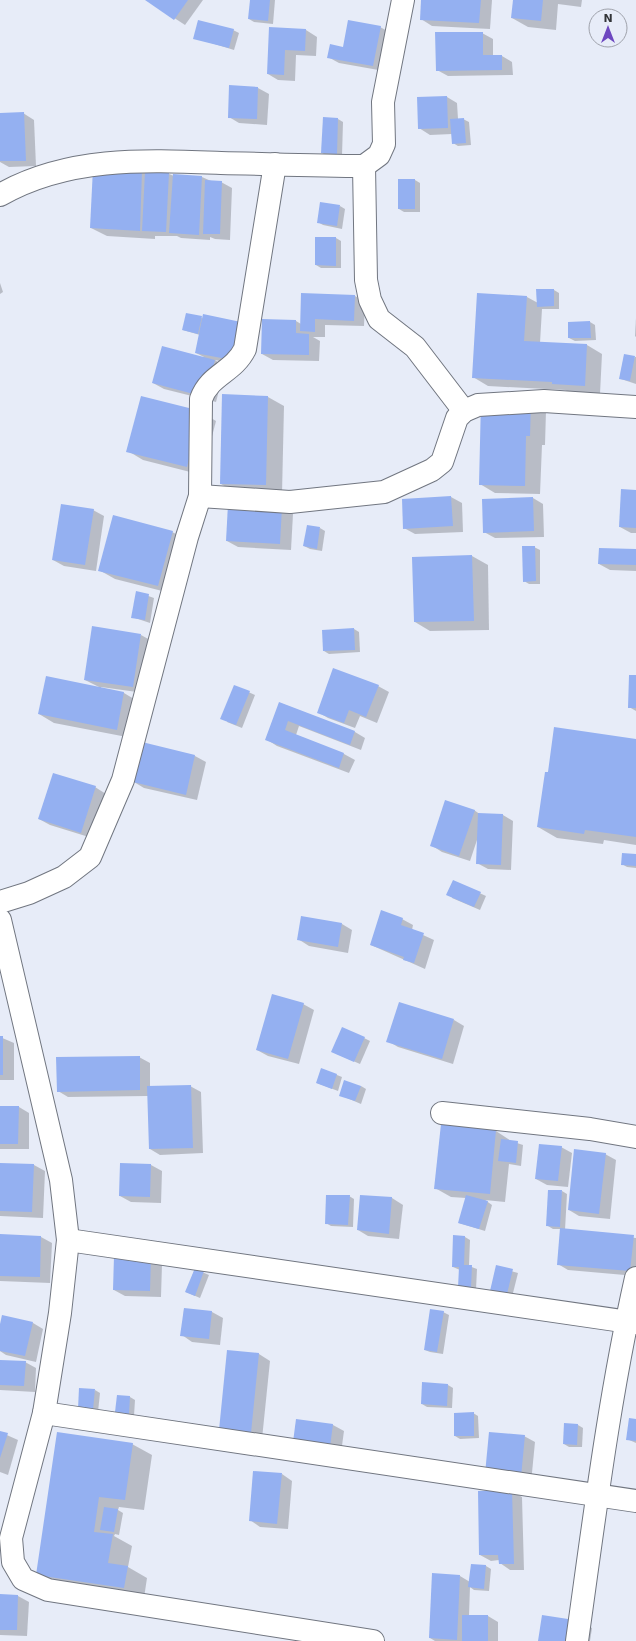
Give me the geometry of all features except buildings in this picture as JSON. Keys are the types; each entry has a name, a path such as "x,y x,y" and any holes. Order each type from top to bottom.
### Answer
{"street":[{"path":"0,195 54,172 107,162 150,160 364,166 379,155 384,144 383,102 403,0"},
{"path":"0,902 29,893 64,877 90,857 123,780 187,537 200,496 201,399 204,390 211,381 233,366 245,349 275,164"},
{"path":"364,166 366,280 370,300 379,319 415,347 464,410"},
{"path":"200,496 290,502 384,492 432,470 442,462 457,418 464,410 478,405 544,401 636,407"},
{"path":"0,920 61,1180 68,1240 60,1313 44,1413 11,1538 13,1562 23,1579 48,1590 373,1641"},
{"path":"442,1113 590,1129 636,1137"},
{"path":"68,1240 631,1323"},
{"path":"577,1641 598,1496 631,1323 636,1278"},
{"path":"44,1413 636,1501"}]}
